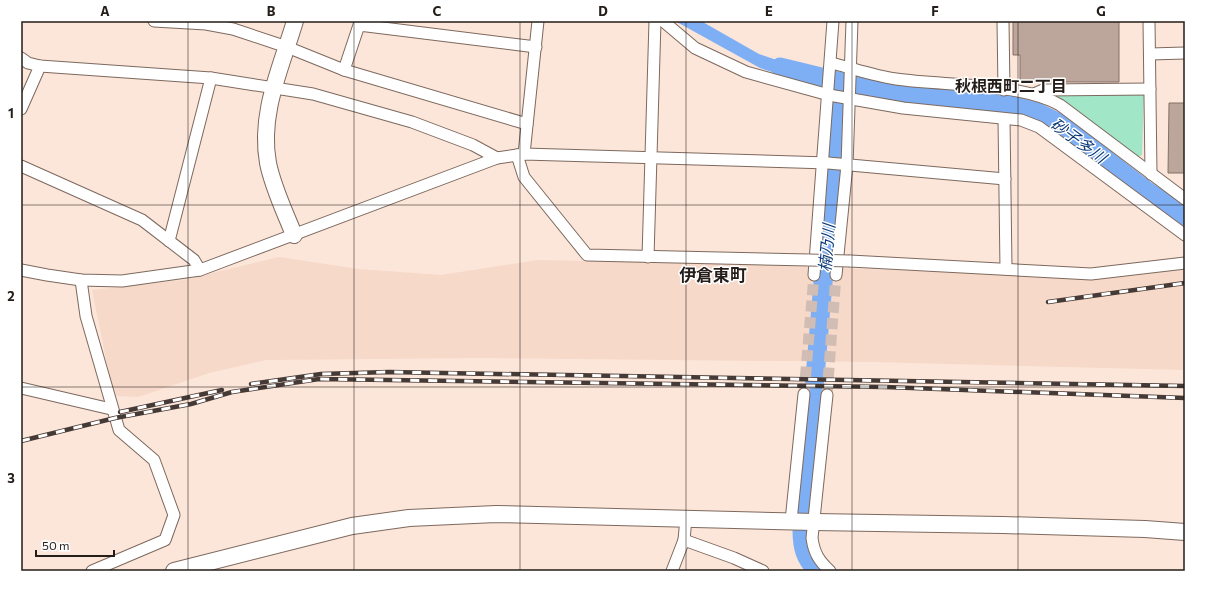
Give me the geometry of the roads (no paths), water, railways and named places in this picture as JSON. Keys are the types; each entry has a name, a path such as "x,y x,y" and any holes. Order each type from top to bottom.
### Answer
{"street":[{"path":"154,21 206,24 233,29 287,47 344,70 527,124"},
{"path":"294,235 268,164 265,140 268,108 273,87 295,21"},
{"path":"538,21 527,124 520,155 524,177 587,255 850,261 1091,274 1185,263"},
{"path":"648,257 655,21"},
{"path":"663,21 695,48 746,72 830,93 903,108 1021,120 1039,128 1185,235"},
{"path":"814,275 826,163 833,21"},
{"path":"836,276 851,70 852,21"},
{"path":"1003,21 1004,90"},
{"path":"1149,21 1151,174"},
{"path":"344,70 359,24 536,47"},
{"path":"1150,54 1185,53"},
{"path":"21,58 28,63 40,66 211,78 313,94 412,122 473,145 497,158"},
{"path":"830,65 894,79 1004,90 1034,94 1046,98 1060,105 1185,199"},
{"path":"21,109 40,66"},
{"path":"169,241 211,78"},
{"path":"1034,94 1043,90 1150,89"},
{"path":"1004,119 1006,269"},
{"path":"21,270 47,276 81,280 122,280 200,270 497,158 520,155 650,157 826,163 1005,179"},
{"path":"21,166 142,220 194,260 200,270"},
{"path":"81,280 86,316 111,409 119,430 154,460 174,515 165,540 92,571"},
{"path":"21,388 111,409"},
{"path":"791,521 804,394"},
{"path":"827,395 814,522 813,549 819,561 830,571"},
{"path":"174,571 352,526 409,518 496,514 1145,528 1185,532"},
{"path":"672,571 684,540 686,518"},
{"path":"684,540 734,558 763,571"}],"water":[{"path":"675,21 701,21 759,54 806,70 802,82 760,68"}],"waterway":[{"name":"砂子多川","path":"780,67 887,93 1007,104 1037,112 1059,123 1147,191 1185,216"},
{"name":"楠乃川","path":"817,571 805,552 802,530 840,83"}],"tunnel":[{"path":"804,394 814,275"},
{"path":"827,395 836,275"}],"railway":[{"path":"1048,302 1185,283"},
{"path":"251,384 321,374 389,372 1185,386"},
{"path":"21,441 115,418 191,404 232,392 319,379 885,387 1185,398"},
{"path":"120,412 222,390"}],"district":[{"name":"秋根西町二丁目","path":"1011,85"},
{"name":"伊倉東町","path":"713,274"}]}
